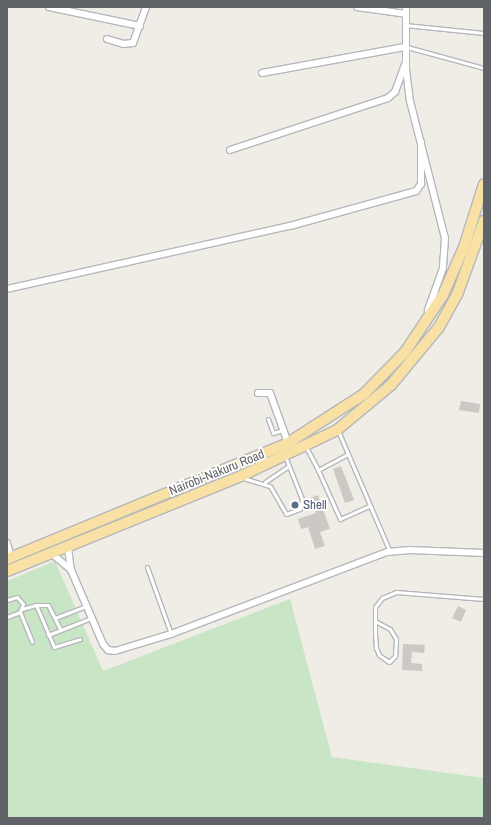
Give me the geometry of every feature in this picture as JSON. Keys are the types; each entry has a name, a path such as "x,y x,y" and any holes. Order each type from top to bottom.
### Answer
{"highway":[{"name":"Nairobi-Nakuru Road","path":"9,558 288,443 364,394 405,352 452,278 484,184"},
{"path":"7,571 241,476 337,430 391,385 439,327 457,295 484,221"}],"street":[{"path":"49,7 140,26"},
{"path":"107,39 130,45 136,40 146,7"},
{"path":"357,7 406,14"},
{"path":"405,352 436,293 445,260 440,212 410,101 405,47 406,7"},
{"path":"262,73 405,47"},
{"path":"230,150 388,98 395,92 406,63"},
{"path":"7,289 290,226 416,191 421,184 421,142"},
{"path":"258,393 270,393 288,443"},
{"path":"7,543 9,558"},
{"path":"68,547 70,570 103,644 110,651 171,634 390,552 484,553"},
{"path":"51,553 70,570"}],"lane":[{"path":"405,24 484,34"},
{"path":"405,47 484,68"},
{"path":"268,419 273,433 283,430"},
{"path":"337,430 390,552"},
{"path":"306,446 340,519 369,506"},
{"path":"318,470 348,454"},
{"path":"241,476 248,481 265,482 270,486 286,514 300,509 302,499 285,456"},
{"path":"265,482 289,466"},
{"path":"147,567 171,634"},
{"path":"376,621 390,629 396,639 395,656 389,662 376,652 376,621 378,601 396,592 484,599"},
{"path":"7,600 20,598 22,608 20,612 7,617"},
{"path":"22,608 36,605 48,605 60,630"},
{"path":"36,605 48,635 57,648 80,639"},
{"path":"54,618 86,606"},
{"path":"20,612 32,642"},
{"path":"48,635 91,618"}],"green space":[{"path":"55,561 103,671 290,599 332,757 484,778 484,818 7,818 7,581"}],"building":[{"path":"461,401 480,404 479,413 459,410"},
{"path":"341,466 354,500 345,503 333,469"},
{"path":"318,495 330,529 320,532 325,546 315,549 308,527 301,529 298,519 316,513 310,498"},
{"path":"458,606 466,610 461,622 452,618"},
{"path":"403,644 425,645 424,653 412,652 411,663 422,664 422,671 402,670"}],"place":[{"name":"Shell","path":"295,505"}]}
